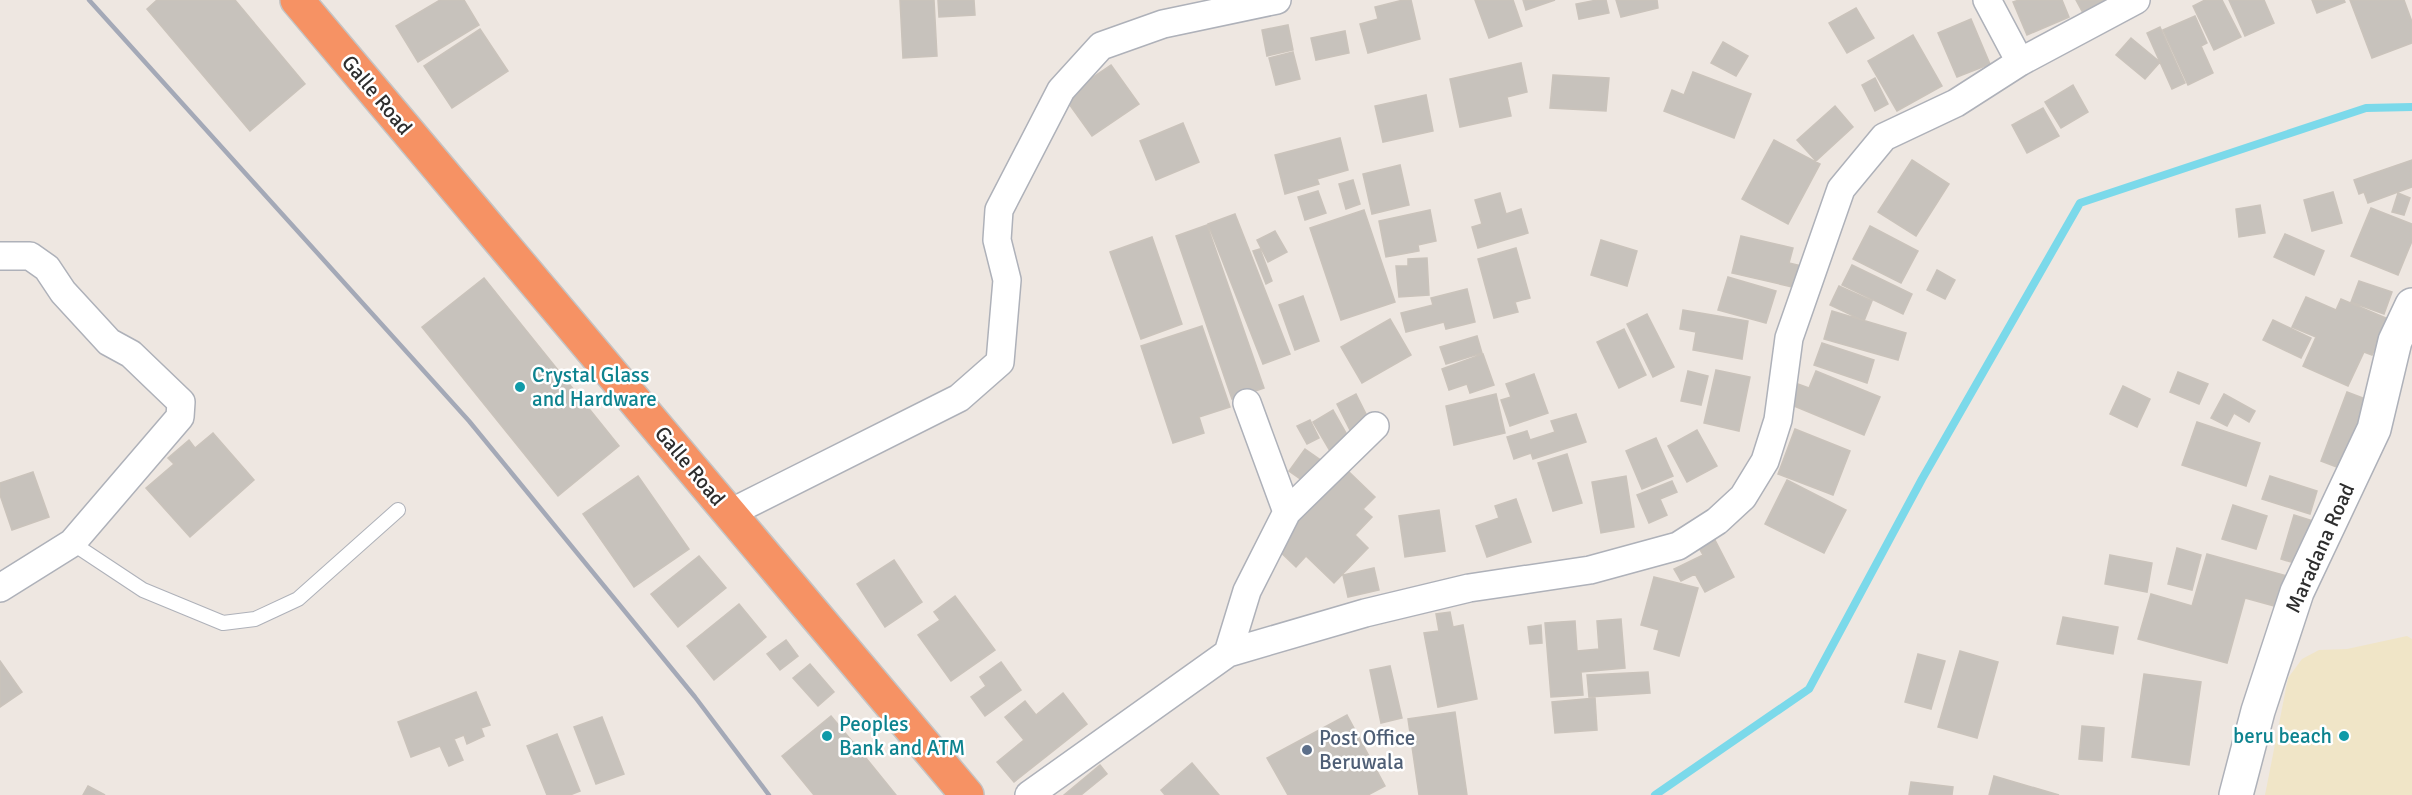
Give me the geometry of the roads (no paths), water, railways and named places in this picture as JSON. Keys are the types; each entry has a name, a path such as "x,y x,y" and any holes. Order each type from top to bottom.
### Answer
{"highway":[{"name":"Galle Road","path":"297,0 967,795"}],"street":[{"path":"730,513 959,398 1000,362 1007,280 997,240 999,210 1061,90 1101,46 1162,24 1277,0"},
{"path":"1987,0 2020,62"},
{"path":"1029,795 1228,652 1365,613 1468,588 1590,570 1678,546 1717,521 1743,497 1765,461 1778,420 1789,338 1841,189 1884,137 1956,103 2020,62 2136,0"},
{"path":"0,256 30,256 47,268 63,292 109,342 131,354 181,402 180,417 72,543 0,588"},
{"name":"Maradana Road","path":"2236,795 2258,711 2298,592 2374,429 2395,341 2412,305"},
{"path":"1247,403 1287,513"},
{"path":"1228,652 1247,591 1287,513 1375,426"}],"lane":[{"path":"72,543 143,590 223,623 244,621 255,619 298,599 398,510"}],"waterway":[{"path":"1655,795 1809,689 1922,479 2080,203 2366,108 2412,107"}],"railway":[{"path":"89,0 469,421 695,697 769,795"}],"place":[{"name":"Crystal Glass and Hardware","path":"520,387"},
{"name":"Peoples Bank and ATM","path":"827,736"},
{"name":"beru beach","path":"2344,736"},
{"name":"Post Office Beruwala","path":"1307,750"}]}
